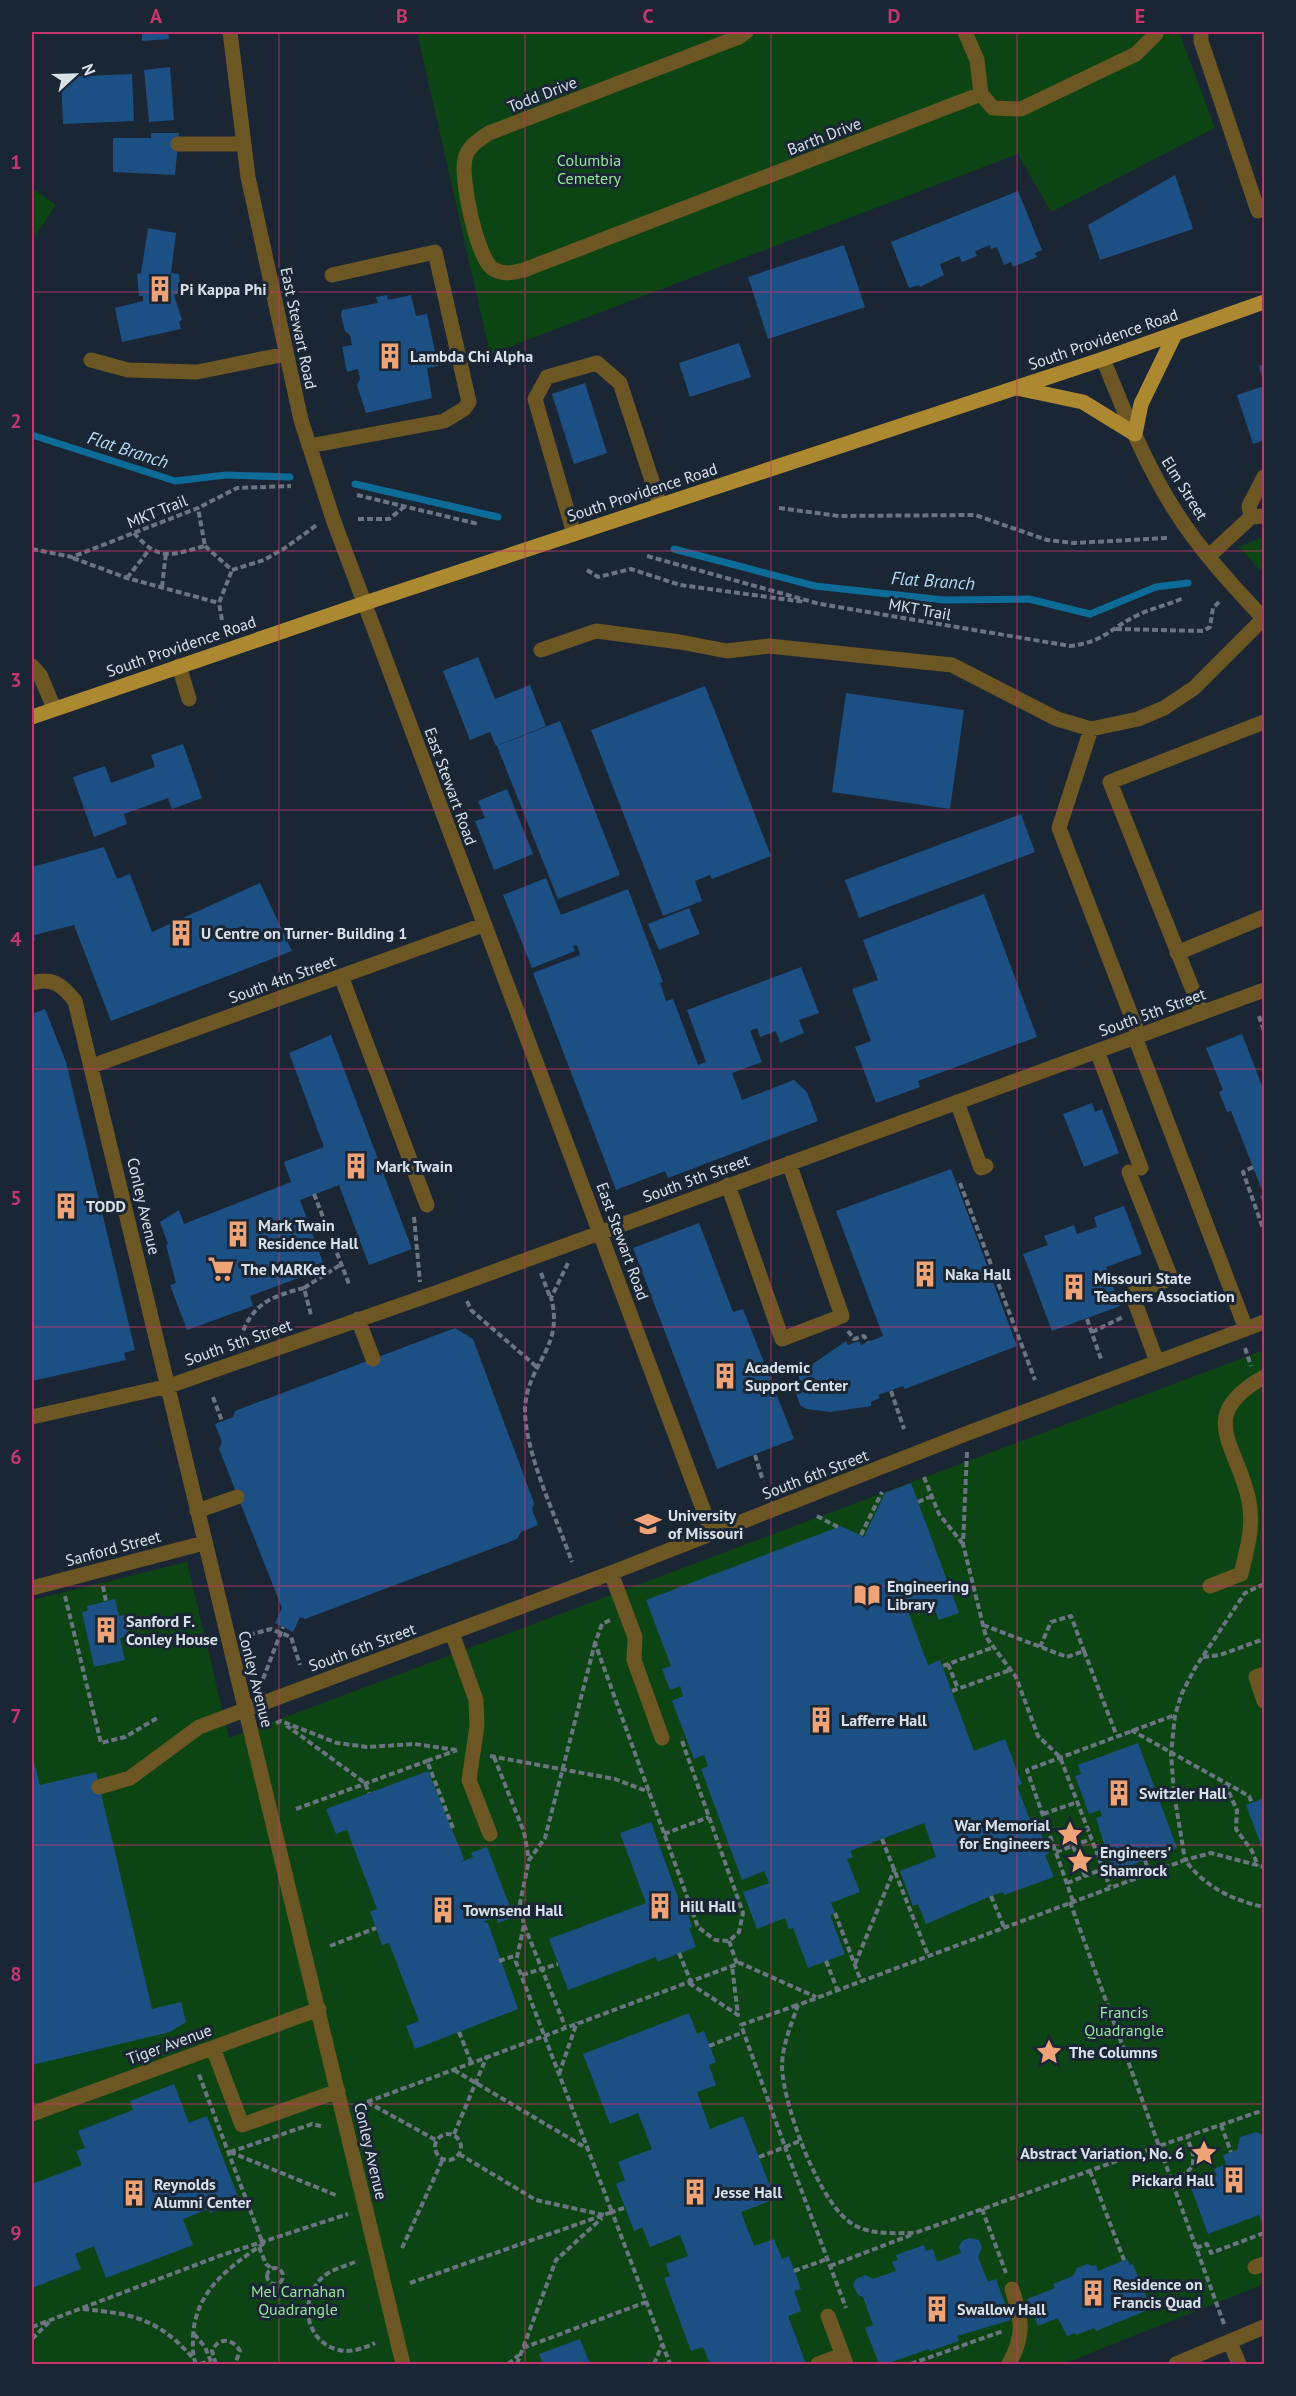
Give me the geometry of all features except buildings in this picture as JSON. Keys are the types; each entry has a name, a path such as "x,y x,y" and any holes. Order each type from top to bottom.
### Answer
{"main road":[{"name":"South Providence Road","path":"32,717 365,603 1017,388 1264,302"},
{"path":"1017,388 1083,402 1135,434 1141,404 1175,334"}],"street":[{"name":"East Stewart Road","path":"230,32 248,177 286,354 309,446 333,519 483,924 601,1231 712,1533"},
{"name":"Todd Drive","path":"491,268 478,246 465,177 465,158 474,143 489,133 739,37 746,32"},
{"path":"965,32 977,60 981,94 993,108 1021,109 1136,54 1156,33"},
{"path":"1201,32 1201,41 1258,211"},
{"name":"Barth Drive","path":"491,268 507,274 524,270 981,94"},
{"path":"178,144 244,144"},
{"path":"309,446 444,421 464,409 469,402 435,252 332,275"},
{"path":"91,360 128,370 197,372 286,354"},
{"name":"Elm Street","path":"1103,359 1148,463 1174,510 1209,556 1264,618"},
{"path":"574,534 535,399 547,376 597,363 620,383 660,505"},
{"path":"1209,556 1258,517 1249,506 1264,477"},
{"path":"541,650 596,631 728,651 769,646 952,665 1057,719 1090,729 1137,719 1164,708 1194,688 1264,618"},
{"path":"32,666 40,675 54,708"},
{"path":"179,666 189,699"},
{"path":"1202,1013 1110,782 1264,722"},
{"path":"1090,729 1059,828 1246,1329"},
{"path":"1177,952 1264,917"},
{"name":"South 4th Street","path":"92,1066 483,924"},
{"path":"341,976 427,1205"},
{"name":"Conley Avenue","path":"32,983 42,980 60,983 75,1001 169,1386 196,1511 404,2364"},
{"name":"South 5th Street","path":"32,1417 169,1386 421,1297 1264,990"},
{"path":"1097,1051 1172,1278 1132,1294 1157,1362"},
{"path":"957,1102 981,1168 986,1166"},
{"path":"728,1185 782,1339 842,1316 789,1163"},
{"path":"358,1319 373,1359"},
{"name":"South 6th Street","path":"99,1787 130,1778 199,1727 611,1574 968,1433 1264,1322"},
{"path":"1210,1586 1241,1574 1252,1526 1249,1500 1227,1440 1224,1419 1231,1402 1242,1389 1264,1377"},
{"path":"196,1511 237,1497"},
{"name":"Sanford Street","path":"32,1588 204,1543"},
{"path":"611,1574 635,1637 634,1660 662,1738"},
{"path":"452,1633 476,1700 477,1726 469,1780 490,1834"},
{"path":"1264,1674 1256,1677 1264,1701"},
{"name":"Tiger Avenue","path":"32,2114 319,2009"},
{"path":"213,2048 242,2126 339,2091"},
{"path":"1009,2364 1019,2344 1022,2325 1012,2289"},
{"path":"818,2364 844,2360 828,2316"},
{"path":"1176,2364 1264,2327"},
{"path":"1230,2342 1239,2364"}],"path":[{"name":"MKT Trail","path":"72,557 198,508 237,488 291,486"},
{"path":"357,495 478,524"},
{"path":"358,519 389,519 404,506"},
{"path":"198,508 205,546 232,570"},
{"path":"780,508 839,516 975,514 1047,540 1074,543 1167,538"},
{"path":"232,570 264,560 285,548 314,525 333,519"},
{"path":"134,533 149,550 172,555 205,546"},
{"path":"32,549 72,557 128,578 219,603"},
{"path":"128,578 149,550"},
{"path":"162,587 166,553"},
{"name":"MKT Trail","path":"647,556 820,604 1070,645 1090,643 1105,638 1140,614 1183,598"},
{"path":"587,570 598,577 631,568 680,585 820,604"},
{"path":"222,620 219,603 232,570"},
{"path":"1116,629 1203,631 1210,627 1213,608 1219,602"},
{"path":"1259,1016 1264,1031"},
{"path":"1253,1167 1243,1172 1264,1231"},
{"path":"960,1182 1035,1380"},
{"path":"314,1194 349,1284"},
{"path":"421,1297 414,1217 427,1205"},
{"path":"551,1298 568,1262"},
{"path":"240,1339 247,1318 262,1303 304,1288 340,1265"},
{"path":"540,1273 556,1316 551,1343 529,1389 525,1409 528,1439 572,1562"},
{"path":"304,1288 311,1315"},
{"path":"467,1300 471,1310 538,1368"},
{"path":"1092,1332 1121,1320 1135,1303"},
{"path":"1087,1319 1101,1359"},
{"path":"891,1391 904,1429"},
{"path":"213,1396 222,1421"},
{"path":"968,1433 963,1544 986,1637 1010,1670 1038,1736 1060,1757 1110,1887"},
{"path":"755,1455 763,1481"},
{"path":"924,1477 939,1514 963,1544"},
{"path":"861,1535 882,1492"},
{"path":"918,1502 932,1497"},
{"path":"817,1516 838,1527"},
{"path":"103,1583 106,1602"},
{"path":"1264,1584 1245,1593 1182,1693 1175,1715 1171,1754 1174,1793 1185,1860 1196,1875 1211,1887 1232,1898 1264,1907"},
{"path":"64,1592 101,1743 125,1737 159,1717"},
{"path":"565,2026 524,1925 519,1903 529,1860 545,1838 602,1623 626,1614"},
{"path":"1040,1647 1051,1622 1071,1616 1116,1734"},
{"path":"984,1625 1067,1658 1084,1651"},
{"path":"263,1680 283,1627"},
{"path":"249,1635 271,1629 291,1637 300,1665"},
{"path":"1203,1657 1220,1655 1264,1639"},
{"path":"595,1643 691,1916 706,1935 715,1940 729,1941 739,1932 743,1922 743,1913 678,1730"},
{"path":"943,1666 994,1647"},
{"path":"948,1664 958,1689"},
{"path":"952,1691 1010,1670"},
{"path":"1175,1715 1116,1734 1027,1770 1230,2342"},
{"path":"276,1723 281,1721 365,1783 369,1793"},
{"path":"1130,1730 1249,1796 1252,1803"},
{"path":"296,1809 458,1750"},
{"path":"494,1757 524,1832 529,1860"},
{"path":"427,1761 453,1828"},
{"path":"1225,1784 1237,1810 1236,1829 1252,1851 1259,1867"},
{"path":"1043,1814 1077,1802"},
{"path":"664,1834 709,1817"},
{"path":"882,1839 895,1866 928,1955"},
{"path":"1056,1852 1091,1839"},
{"path":"1073,1846 1084,1876"},
{"path":"741,2025 1185,1860 1211,1853 1264,1867"},
{"path":"1145,1860 1149,1873"},
{"path":"855,1964 895,1866"},
{"path":"1067,1883 1103,1869"},
{"path":"991,1896 1004,1927"},
{"path":"834,1913 861,1981"},
{"path":"524,1925 522,1947 516,1962 670,2364"},
{"path":"330,1946 376,1928"},
{"path":"729,1941 735,1965 738,2015 741,2025 846,2310"},
{"path":"679,1953 690,1982 738,2015"},
{"path":"500,1961 517,1955"},
{"path":"826,1961 837,1989"},
{"path":"436,2140 367,2102 544,2033 740,1963 817,1997"},
{"path":"522,1975 543,1971 558,1964"},
{"path":"798,2005 785,2042 782,2067 785,2095 825,2195 838,2215 855,2226 875,2233 915,2233"},
{"path":"559,2075 577,2022"},
{"path":"459,2032 471,2062"},
{"path":"709,2046 744,2032"},
{"path":"454,2134 487,2056"},
{"path":"453,2069 586,2148"},
{"path":"198,2072 229,2152 266,2264 282,2272 283,2277 278,2283 270,2283 267,2278 268,2271 272,2268"},
{"path":"830,2266 915,2233 1264,2110"},
{"path":"229,2152 312,2124 321,2126"},
{"path":"1221,2125 1231,2152"},
{"path":"454,2134 461,2143 459,2154 452,2160 443,2159 435,2149 436,2140 442,2135 454,2134"},
{"path":"1171,2179 1185,2174 1193,2166 1193,2154 1187,2137"},
{"path":"759,2157 802,2140"},
{"path":"229,2152 338,2196"},
{"path":"459,2154 536,2200 604,2215"},
{"path":"402,2248 443,2159"},
{"path":"1090,2171 1124,2260"},
{"path":"32,2326 222,2255 261,2245 366,2208"},
{"path":"411,2283 624,2208"},
{"path":"982,2209 1012,2289"},
{"path":"518,2364 556,2260 604,2215"},
{"path":"1196,2248 1207,2244 1211,2253 1264,2233"},
{"path":"193,2357 194,2334 201,2301 214,2282 231,2265 261,2245"},
{"path":"794,2271 827,2259"},
{"path":"355,2262 330,2272 318,2282 307,2308 310,2327 321,2342 338,2350 351,2351 375,2343"},
{"path":"508,2364 522,2351 646,2302"},
{"path":"79,2309 133,2315 154,2323 175,2338 198,2364 213,2362"},
{"path":"32,2339 52,2319"},
{"path":"910,2364 1022,2325"},
{"path":"194,2334 205,2347 213,2362"},
{"path":"213,2362 213,2346 221,2341 230,2341 240,2351 235,2364"},
{"path":"654,2364 662,2345"}],"green space":[{"name":"Columbia Cemetery","path":"417,32 1179,32 1215,128 1051,212 1018,154 490,354"},
{"path":"32,188 56,205 32,241"},
{"path":"1261,538 1264,539 1264,575 1239,547"},
{"path":"1264,1350 1264,2284 1063,2364 32,2364 32,1600 187,1562 229,1738"}],"waterway":[{"name":"Flat Branch","path":"32,435 175,481 226,475 290,477"},
{"name":"Flat Branch","path":"355,484 498,517"},
{"name":"Flat Branch","path":"674,549 815,586 944,600 1029,599 1090,614 1156,587 1188,583"}],"place":[{"name":"Pi Kappa Phi","path":"160,289"},
{"name":"Lambda Chi Alpha","path":"390,356"},
{"name":"U Centre on Turner- Building 1","path":"181,933"},
{"name":"Mark Twain","path":"356,1166"},
{"name":"TODD","path":"66,1206"},
{"name":"Mark Twain Residence Hall","path":"238,1234"},
{"name":"The MARKet","path":"221,1269"},
{"name":"Naka Hall","path":"925,1274"},
{"name":"Missouri State Teachers Association","path":"1074,1287"},
{"name":"Academic Support Center","path":"725,1376"},
{"name":"University of Missouri","path":"648,1524"},
{"name":"Engineering Library","path":"867,1595"},
{"name":"Sanford F. Conley House","path":"106,1630"},
{"name":"Lafferre Hall","path":"821,1720"},
{"name":"Switzler Hall","path":"1119,1793"},
{"name":"War Memorial for Engineers","path":"1070,1834"},
{"name":"Engineers' Shamrock","path":"1080,1861"},
{"name":"Hill Hall","path":"660,1906"},
{"name":"Townsend Hall","path":"443,1910"},
{"name":"The Columns","path":"1049,2052"},
{"name":"Abstract Variation, No. 6","path":"1204,2153"},
{"name":"Pickard Hall","path":"1234,2180"},
{"name":"Jesse Hall","path":"695,2192"},
{"name":"Reynolds Alumni Center","path":"134,2193"},
{"name":"Residence on Francis Quad","path":"1093,2293"},
{"name":"Swallow Hall","path":"937,2309"}],"park label":[{"name":"Francis Quadrangle","path":"1124,2021"},
{"name":"Mel Carnahan Quadrangle","path":"298,2300"}]}
